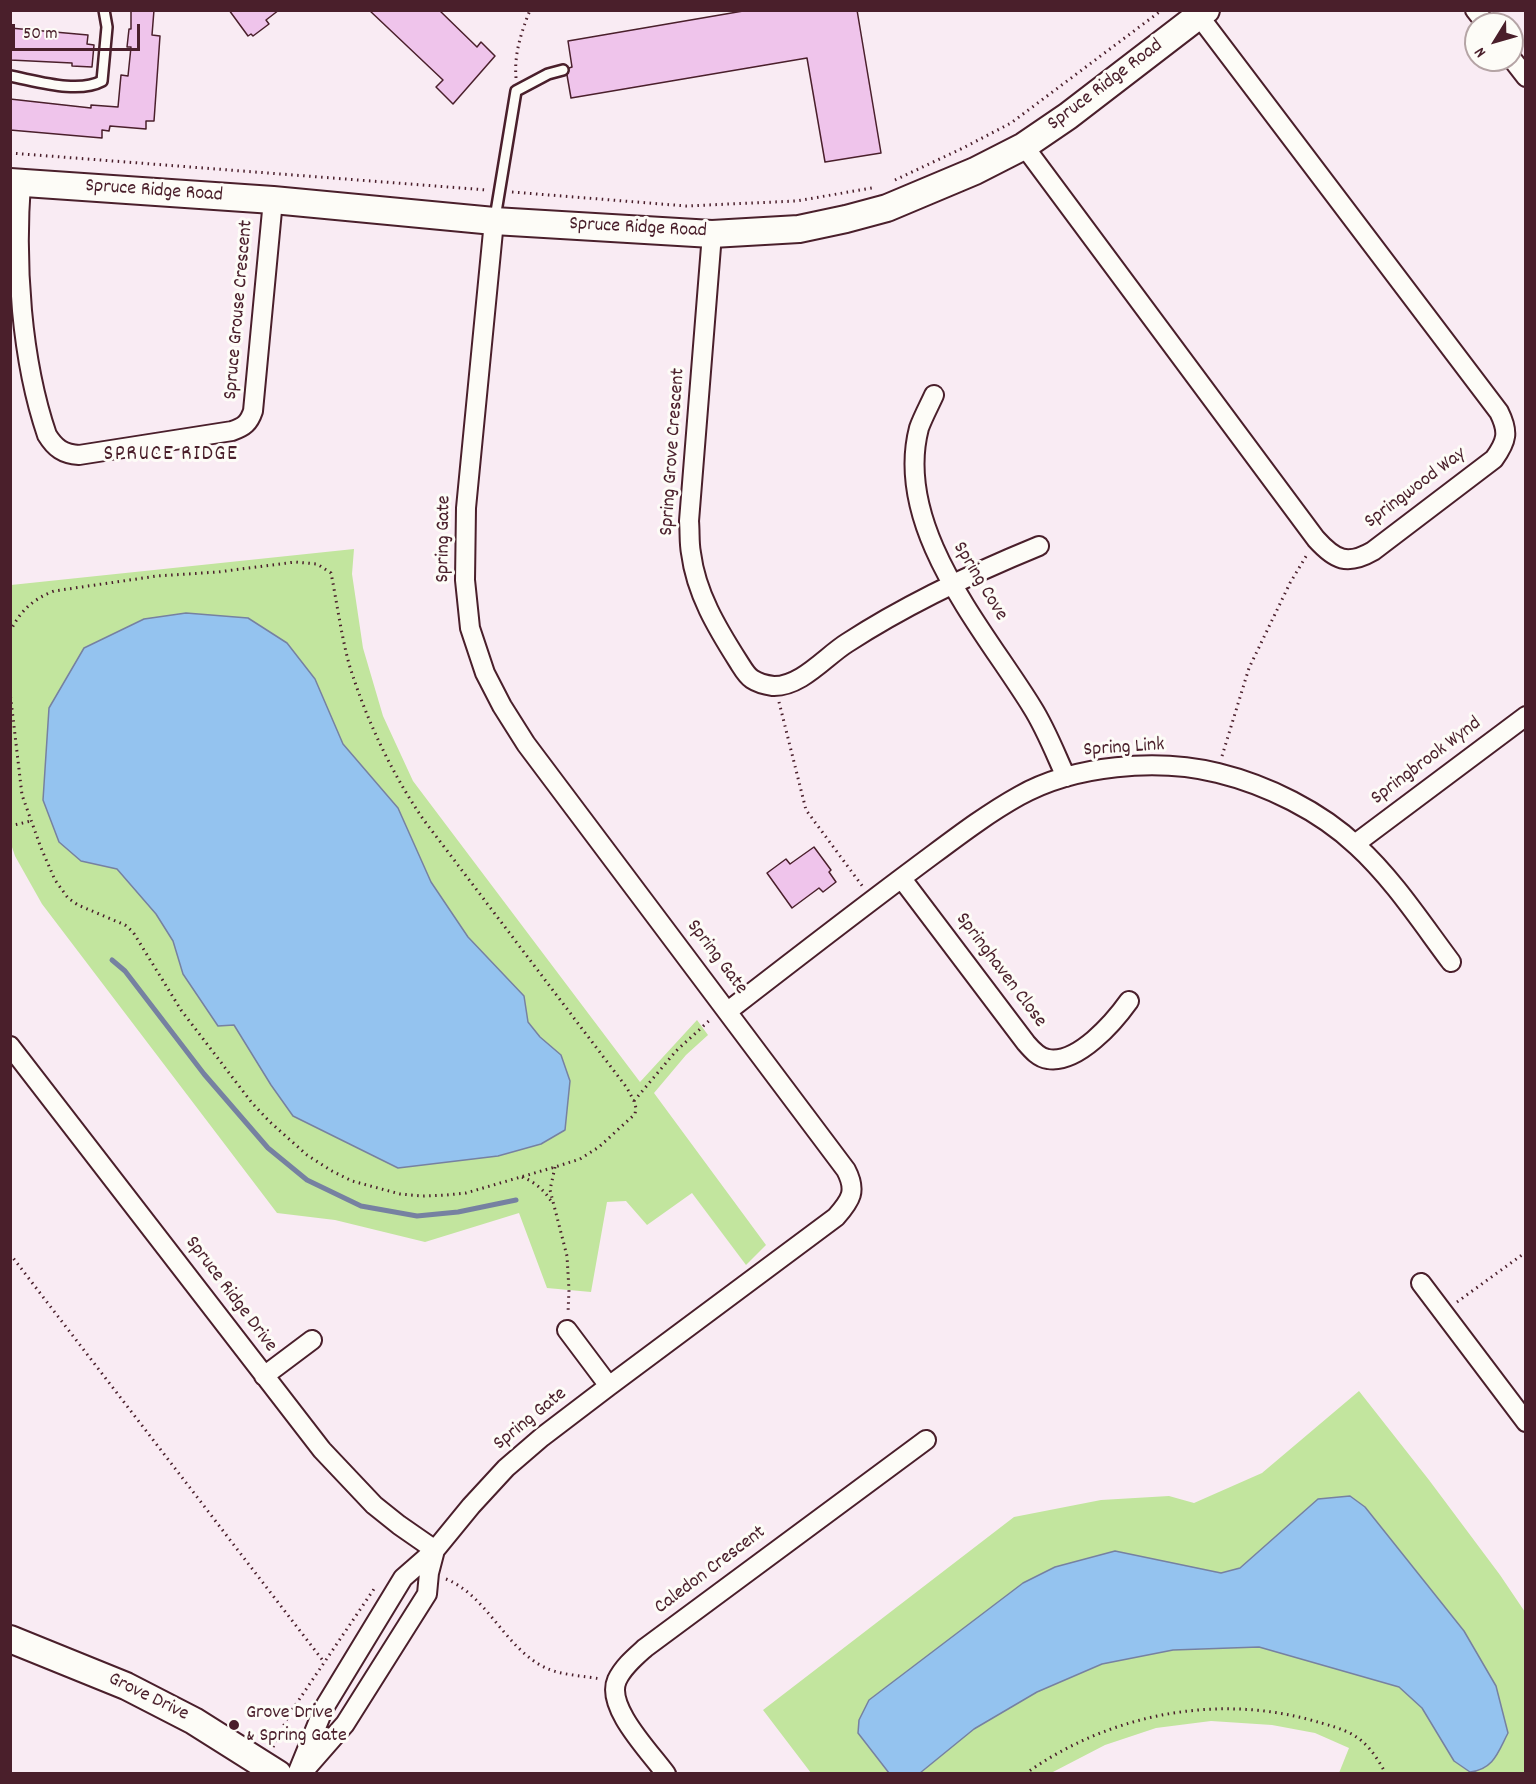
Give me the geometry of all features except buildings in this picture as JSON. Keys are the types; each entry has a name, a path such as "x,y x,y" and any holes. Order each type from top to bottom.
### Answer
{"street":[{"name":"Spruce Ridge Road","path":"16,182 273,200 494,220 712,234 799,229 887,208 929,191 1024,146 1068,116 1203,13"},
{"name":"Springwood Way","path":"1024,146 1316,539 1329,553 1341,559 1353,560 1373,551 1494,459 1506,437 1505,424 1492,403 1203,13"},
{"name":"Spruce Grouse Crescent","path":"16,182 20,206 21,291 27,354 47,435 52,444 62,452 79,455 232,431 243,427 250,419 253,411 273,200"},
{"name":"Spring Gate","path":"297,1773 324,1708 403,1578 435,1550 506,1468 542,1437 609,1386 836,1217 852,1194 852,1182 846,1170 526,744 485,673 470,628 465,580 466,508 494,220"},
{"name":"Spring Grove Crescent","path":"712,234 689,521 691,553 697,579 719,632 750,678 763,684 776,686"},
{"name":"Spring Cove","path":"934,395 920,428 915,462 919,506 933,548 952,585 1033,708 1066,777"},
{"path":"776,686 789,683 802,676 845,644 892,615 1039,546"},
{"name":"Springbrook Wynd","path":"1355,844 1526,716"},
{"name":"Spring Link","path":"728,1011 955,839 1020,795 1066,777 1102,769 1142,765 1217,772 1252,783 1320,818 1355,844 1379,867 1451,962"},
{"name":"Springhaven Close","path":"902,879 1026,1043 1037,1054 1047,1059 1062,1059 1074,1054 1106,1029 1129,1001"},
{"name":"Spruce Ridge Drive","path":"10,1046 322,1450 374,1505 435,1550"},
{"path":"1421,1283 1526,1422"},
{"path":"567,1330 609,1386"},
{"path":"264,1376 312,1340"},
{"name":"Caledon Crescent","path":"616,1682 645,1648 926,1440"},
{"name":"Spring Gate","path":"302,1773 345,1724 427,1593 435,1550"},
{"name":"Grove Drive","path":"10,1639 126,1686 194,1721 270,1768"},
{"path":"616,1682 617,1701 625,1719 666,1773"}],"lane":[{"path":"10,76 74,87 91,87 102,81 107,27 104,10"},
{"path":"494,220 516,91 548,74 563,70"}],"path":[{"path":"516,91 515,64 520,35 530,10"},
{"path":"889,182 1011,123 1162,10"},
{"path":"10,153 686,207 796,201 878,187"},
{"path":"1217,772 1249,668 1290,583 1316,539"},
{"path":"10,632 25,608 43,596 66,589 157,576 218,572 295,562 325,567 331,573 343,638 362,699 405,791 430,828 627,1088 634,1101 635,1114 614,1136 580,1159 466,1193 423,1196 400,1194 352,1181 307,1155 270,1122 235,1081 169,993 133,932 115,920 78,905 61,890 45,859 22,795 10,692"},
{"path":"776,686 782,720 806,810 873,900"},
{"path":"10,825 31,821"},
{"path":"634,1101 692,1035 713,1017 728,1011"},
{"path":"555,1167 550,1190 567,1256 569,1290 567,1330"},
{"path":"521,1177 546,1193 554,1205"},
{"path":"1443,1312 1526,1252"},
{"path":"10,1254 324,1662"},
{"path":"429,1573 450,1581 477,1601 527,1656 547,1669 616,1682"},
{"path":"270,1768 290,1713 375,1587"},
{"path":"1025,1773 1050,1756 1086,1737 1142,1719 1191,1710 1236,1709 1292,1715 1354,1734 1368,1744 1386,1773"}],"green space":[{"path":"354,549 352,574 363,648 383,716 413,781 640,1082 697,1020 708,1035 686,1055 654,1093 766,1245 746,1265 692,1193 647,1225 626,1201 607,1202 591,1292 547,1288 519,1213 425,1242 335,1220 277,1213 42,904 15,856 11,844 11,585"},
{"path":"1359,1391 1429,1480 1525,1612 1525,1773 1339,1773 1349,1748 1315,1733 1272,1725 1211,1721 1156,1728 1105,1745 1051,1773 811,1773 763,1710 1014,1517 1101,1500 1169,1496 1194,1503 1262,1473"}],"water":[{"path":"186,613 248,618 287,643 315,679 343,744 398,808 431,882 468,937 524,996 528,1022 540,1037 561,1055 570,1081 565,1130 541,1144 498,1156 398,1168 293,1116 234,1025 218,1026 183,974 173,941 156,914 117,869 81,861 59,842 43,800 49,708 84,648 144,619"},
{"path":"1350,1496 1365,1507 1464,1631 1496,1686 1508,1733 1498,1753 1485,1767 1470,1772 1454,1761 1422,1708 1399,1687 1259,1647 1173,1650 1102,1664 1037,1692 974,1729 920,1773 889,1773 858,1733 859,1720 869,1700 1023,1583 1055,1567 1115,1551 1221,1573 1240,1568 1318,1499"}],"waterway":[{"path":"112,960 125,971 204,1074 268,1148 307,1180 361,1206 417,1216 458,1212 516,1200"}],"place":[{"name":"Grove Drive & Spring Gate","path":"234,1725"}],"district":[{"name":"SPRUCE RIDGE","path":"171,456"}]}
